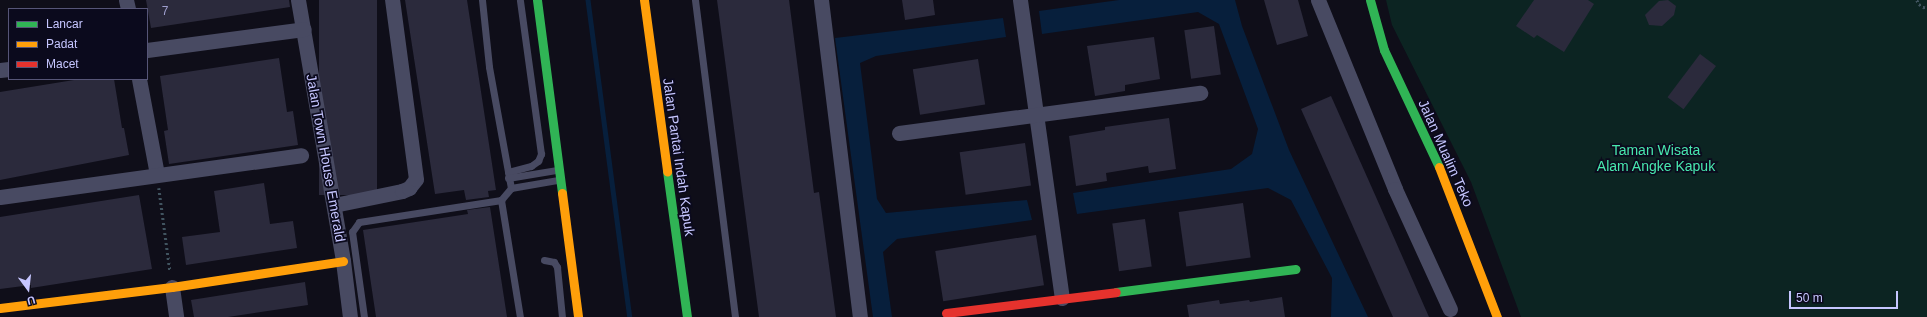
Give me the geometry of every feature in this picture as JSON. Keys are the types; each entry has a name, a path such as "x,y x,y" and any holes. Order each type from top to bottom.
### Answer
{"street":[{"name":"Jalan Town House Emerald","path":"298,0 334,205 350,317"},
{"path":"334,205 402,191 409,188 416,179 392,0"},
{"path":"537,0 578,317"},
{"name":"Jalan Pantai Indah Kapuk","path":"644,0 687,317"},
{"path":"821,0 860,317"},
{"path":"1020,0 1062,298"},
{"path":"1318,0 1395,189 1450,309"},
{"name":"Jalan Mualim Teko","path":"1370,0 1384,50 1433,152 1497,317"},
{"path":"148,50 304,29"},
{"path":"139,80 157,174"},
{"path":"899,134 1200,93"},
{"path":"0,197 301,155"},
{"path":"0,308 172,287 343,261"},
{"path":"946,313 1296,268"},
{"path":"172,287 176,317"}],"lane":[{"path":"482,0 489,67 511,188"},
{"path":"508,175 531,166 538,161 541,154 520,0"},
{"path":"695,0 735,317"},
{"path":"508,175 559,169"},
{"path":"364,317 352,232 358,222 501,200 511,188 560,180"},
{"path":"501,200 520,317"},
{"path":"544,260 554,262 558,267 562,317"}],"path":[{"path":"1917,0 1919,4 1927,9"},
{"path":"157,174 172,287"}],"green space":[{"name":"Taman Wisata Alam Angke Kapuk","path":"1386,0 1927,0 1927,317 1521,317 1471,182 1392,25"}],"water":[{"path":"1119,0 1235,0 1242,26 1289,150 1368,317 1331,317 1332,278 1291,200 1268,188 1077,214 1073,193 1231,169 1252,154 1258,129 1219,24 1198,12 1042,34 1039,11"},
{"path":"1003,18 1006,37 876,56 860,63 877,199 886,213 1027,200 1032,220 897,239 883,252 892,317 873,317 835,38"}],"building":[{"path":"146,0 289,0 290,7 151,28"},
{"path":"319,0 377,0 377,195 319,195"},
{"path":"405,0 467,0 496,190 488,191 489,197 466,200 464,190 435,194"},
{"path":"717,0 789,0 814,193 819,192 836,317 759,317"},
{"path":"902,0 933,0 935,15 905,20"},
{"path":"1264,0 1298,0 1308,36 1277,45"},
{"path":"1534,0 1588,0 1594,4 1564,52 1537,35 1534,38 1516,26"},
{"path":"1668,0 1676,6 1674,15 1662,26 1649,25 1645,15 1659,1"},
{"path":"1214,26 1221,75 1191,79 1184,30"},
{"path":"1154,37 1160,79 1125,85 1125,91 1095,96 1087,46"},
{"path":"1700,54 1716,66 1683,109 1668,97"},
{"path":"279,58 287,112 293,111 298,145 169,164 164,131 168,130 160,76"},
{"path":"978,59 985,104 920,115 913,69"},
{"path":"74,80 114,80 122,128 124,128 129,155 0,180 0,92"},
{"path":"1331,96 1429,317 1393,317 1301,109"},
{"path":"1169,118 1176,169 1149,173 1148,166 1106,173 1107,181 1076,186 1069,136 1105,130 1105,127"},
{"path":"1025,143 1031,186 966,195 960,152"},
{"path":"264,183 270,224 293,221 297,248 186,265 182,237 220,232 214,191"},
{"path":"139,195 152,269 31,288 31,285 0,289 0,217"},
{"path":"1243,203 1251,257 1186,267 1179,212"},
{"path":"490,207 507,317 376,317 363,230 468,214 467,210"},
{"path":"1145,219 1152,267 1119,271 1112,224"},
{"path":"1036,235 1044,285 943,301 935,251"},
{"path":"305,282 308,305 228,317 194,317 191,300"},
{"path":"1282,297 1285,317 1189,317 1187,305 1219,300 1220,304 1249,300 1250,302"}],"waterway":[{"path":"588,0 630,317"}],"traffic: fast":[{"path":"537,0 562,193"},
{"path":"1370,0 1384,50 1439,167"},
{"path":"667,171 687,317"},
{"path":"1116,292 1296,269"}],"traffic: slow":[{"path":"644,0 667,171"},
{"path":"1439,167 1497,317"},
{"path":"562,193 578,317"},
{"path":"0,308 172,287 343,261"}],"traffic: jam":[{"path":"946,313 1116,292"}]}
